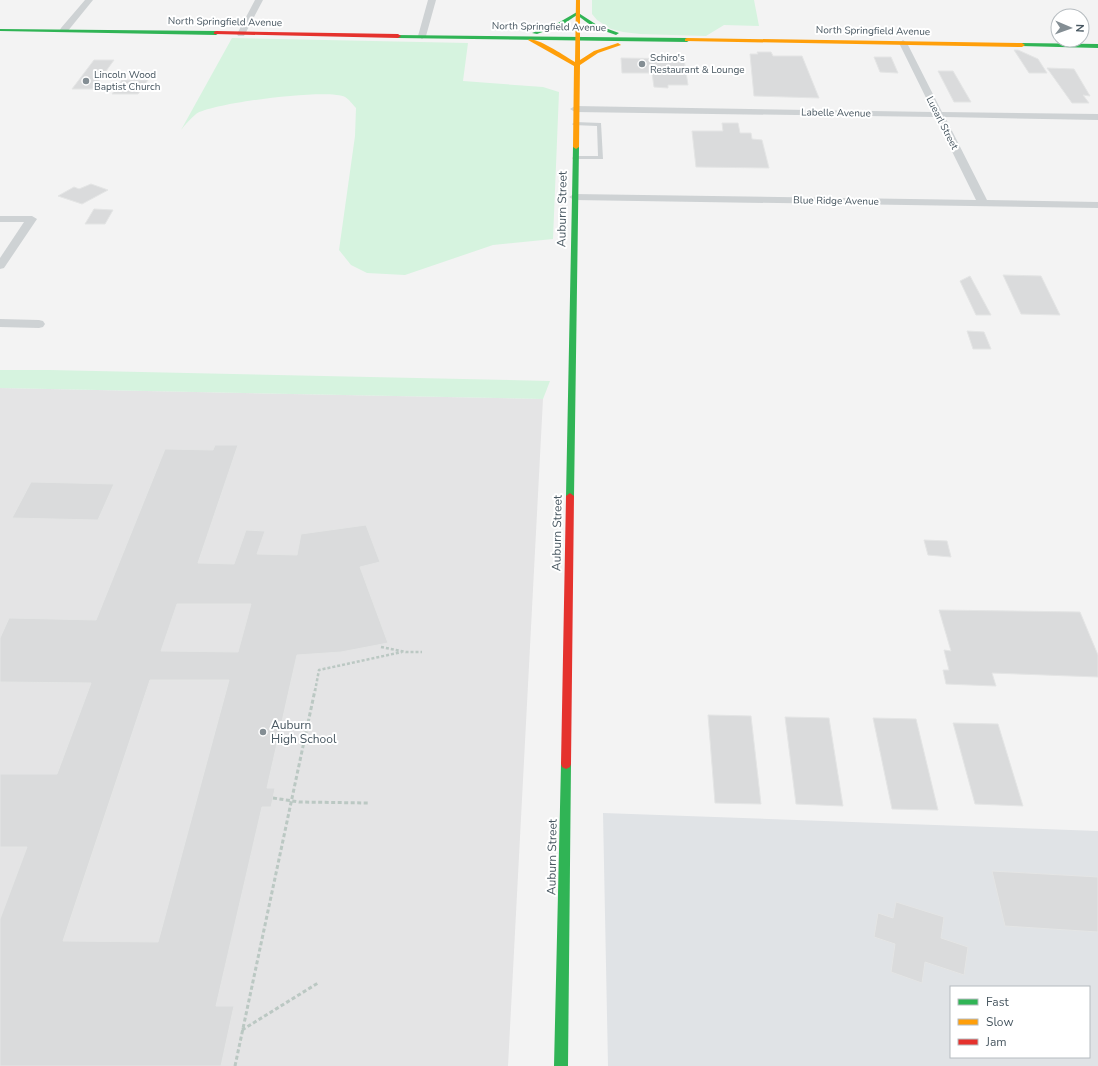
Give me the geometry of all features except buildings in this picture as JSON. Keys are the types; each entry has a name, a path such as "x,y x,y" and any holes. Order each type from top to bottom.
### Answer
{"main road":[{"name":"Auburn Street","path":"561,1066 576,38 578,0"},
{"path":"522,37 556,25 577,13 592,25 605,31 650,39"},
{"name":"North Springfield Avenue","path":"0,30 1098,46"},
{"path":"522,37 552,50 576,65 598,49 650,39"}],"street":[{"path":"64,30 89,0"},
{"path":"241,34 259,0"},
{"path":"422,36 432,0"},
{"name":"Luearl Street","path":"903,43 983,203"},
{"name":"Labelle Avenue","path":"575,109 1098,117"},
{"name":"Blue Ridge Avenue","path":"574,197 1098,205"},
{"path":"0,219 32,219 0,266"},
{"path":"0,323 39,324"}],"lane":[{"path":"575,124 599,124 601,158 575,158"}],"path":[{"path":"381,647 402,652 422,652"},
{"path":"235,1066 318,670 402,652"},
{"path":"273,798 290,801 368,803"},
{"path":"242,1030 318,983"}],"shaded area":[{"name":"Auburn High School","path":"0,388 543,399 508,1066 0,1066"},
{"path":"603,813 1098,831 1098,1066 608,1066"}],"green space":[{"path":"592,0 754,0 759,26 724,25 706,36 623,32 611,29 597,20 592,14"},
{"path":"232,38 468,43 463,81 543,87 559,92 553,239 493,245 405,275 367,273 351,265 339,250 355,136 356,108 345,97 317,94 270,98 224,105 196,114 181,130"},
{"path":"0,370 550,381 543,399 0,388"}],"traffic: fast":[{"path":"535,33 560,24 577,13 595,26 616,33"},
{"path":"0,30 216,33"},
{"path":"398,36 687,40"},
{"path":"1022,45 1098,46"},
{"path":"570,496 576,147"},
{"path":"561,1066 566,764"}],"traffic: slow":[{"path":"576,147 578,0"},
{"path":"531,40 552,50 576,65 596,52 618,45"},
{"path":"687,40 1022,45"}],"traffic: jam":[{"path":"216,33 398,36"},
{"path":"566,764 570,496"}],"place":[{"name":"Schiro's Restaurant & Lounge","path":"642,64"},
{"name":"Lincoln Wood Baptist Church","path":"86,81"},
{"name":"Auburn High School","path":"263,732"}]}
